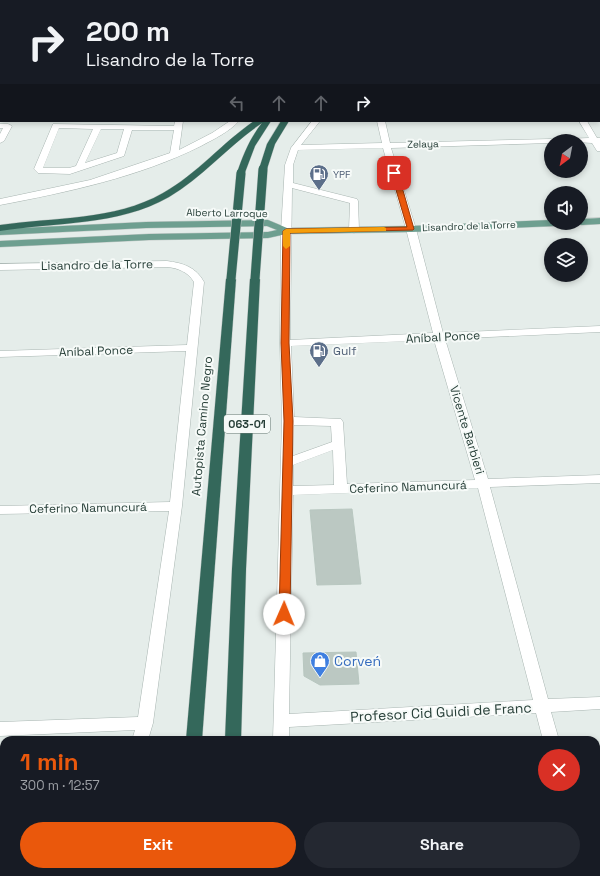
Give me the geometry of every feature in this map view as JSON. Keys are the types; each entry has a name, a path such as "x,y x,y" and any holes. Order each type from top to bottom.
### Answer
{"highway":[{"path":"0,228 109,215 144,205 166,195 185,182 246,129 257,122"},
{"name":"Autopista Camino Negro","path":"194,736 241,172 246,154 256,134 266,122"},
{"name":"063-01","path":"233,736 239,569 254,278 263,169 269,146 284,122"}],"main road":[{"path":"588,222 600,221"},
{"name":"Alberto Larroque","path":"0,232 146,225 268,223 286,231"},
{"name":"Lisandro de la Torre","path":"286,231 411,229 544,223"},
{"name":"Alberto Larroque","path":"0,244 149,237 268,236 286,231"}],"street":[{"path":"0,202 82,186 174,155 213,138 234,122"},
{"path":"282,736 288,462 285,343 286,231 289,165 295,148 315,122"},
{"name":"Vicente Barbieri","path":"381,122 386,145 483,484 550,736"},
{"path":"584,122 597,140 600,150"},
{"path":"129,127 122,154 70,171 41,171 38,168 56,126 129,127 178,125 174,155"},
{"path":"0,126 8,126 0,141"},
{"path":"80,168 98,126"},
{"name":"Zelaya","path":"295,148 544,141"},
{"path":"288,184 354,201 354,230"},
{"name":"Lisandro de la Torre","path":"0,267 157,264 175,265 185,268 191,272 199,282 192,348"},
{"name":"Aníbal Ponce","path":"285,343 600,329"},
{"path":"141,736 145,722 176,506 192,348"},
{"name":"Aníbal Ponce","path":"0,354 192,348"},
{"path":"288,421 337,422 341,489"},
{"path":"288,462 338,444"},
{"name":"Ceferino Namuncurá","path":"287,491 600,479"},
{"name":"Ceferino Namuncurá","path":"0,510 176,506"},
{"name":"Profesor Cid Guidi de Franc","path":"282,721 600,703"},
{"path":"0,729 145,722"}],"building":[{"path":"352,509 361,584 317,585 310,510"},
{"path":"356,652 359,684 320,685 304,676 303,653"}],"slow traffic":[{"path":"286,246 286,231 384,229"}],"place":[{"name":"YPF","path":"319,191"},
{"name":"Gulf","path":"319,368"},
{"name":"Corveń","path":"320,678"}],"route":[{"path":"284,614 288,421 285,343 286,231 411,229 394,173"}]}
